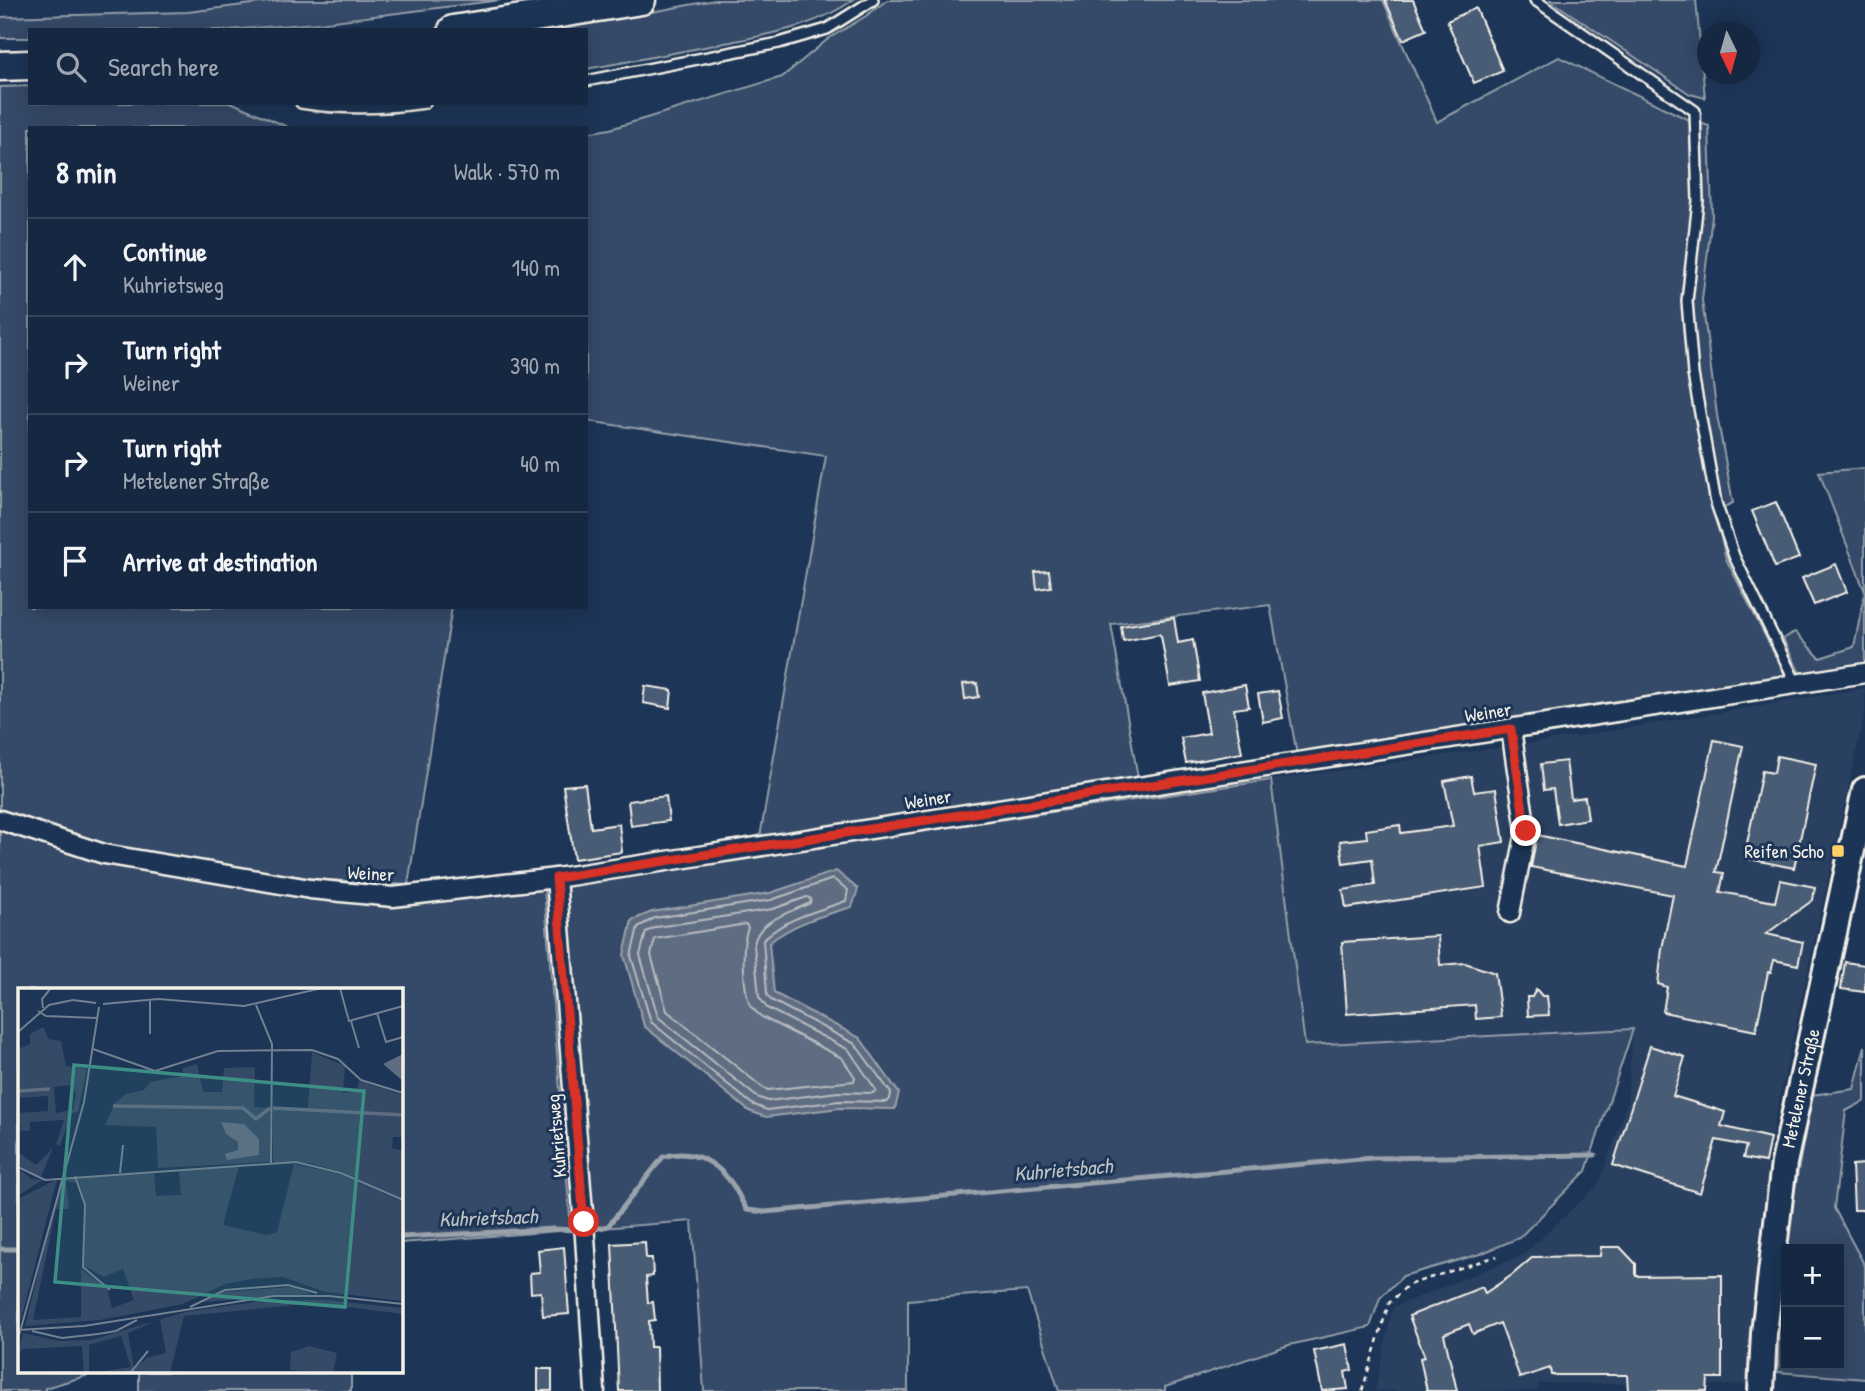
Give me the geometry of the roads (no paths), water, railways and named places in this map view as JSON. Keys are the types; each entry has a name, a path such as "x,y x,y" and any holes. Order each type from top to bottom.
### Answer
{"highway":[{"path":"466,28 641,0"},
{"path":"0,66 28,65"}],"main road":[{"name":"Metelener Straße","path":"1760,1391 1784,1163 1865,790"}],"street":[{"name":"Weiner","path":"0,820 104,854 310,889 393,897 556,878 1865,673"},
{"path":"1510,913 1526,831 1511,729"},
{"name":"Kuhrietsweg","path":"556,878 595,1391"}],"lane":[{"path":"588,80 779,43 827,29 873,0"},
{"path":"1535,0 1695,111 1698,201 1687,301 1693,374 1716,503 1734,556 1796,684"},
{"path":"313,105 377,109 409,105"}],"water":[{"path":"836,871 858,889 852,907 798,925 769,943 774,993 860,1038 899,1093 895,1109 840,1108 766,1117 749,1111 644,1026 624,955 632,920 652,912 770,893"}],"waterway":[{"name":"Kuhrietsbach","path":"595,1229 608,1226 663,1157 682,1154 709,1162 730,1181 747,1210 765,1212 1372,1158 1595,1155"},
{"name":"Kuhrietsbach","path":"402,1237 577,1230"},
{"name":"Kuhrietsbach","path":"0,1249 18,1249"}],"place":[{"name":"Reifen Scho","path":"1838,851"}]}
